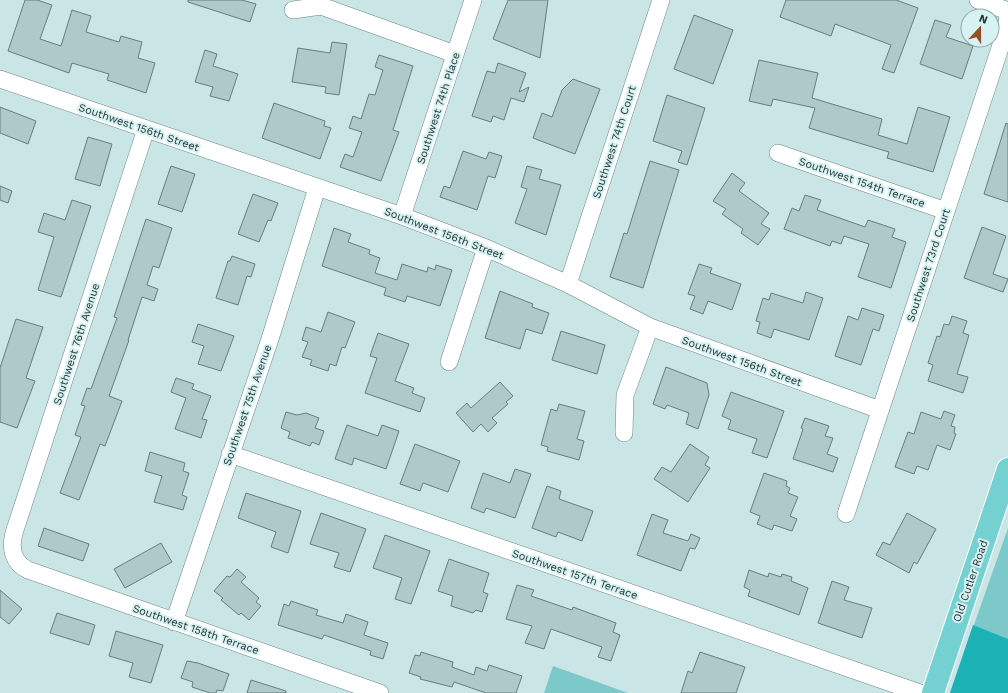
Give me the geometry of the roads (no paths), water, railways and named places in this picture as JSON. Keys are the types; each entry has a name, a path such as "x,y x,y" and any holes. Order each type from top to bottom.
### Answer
{"main road":[{"name":"Old Cutler Road","path":"933,693 1008,469"}],"street":[{"name":"Southwest 74th Place","path":"402,216 473,0"},
{"name":"Southwest 74th Court","path":"568,284 661,0"},
{"path":"978,0 1008,11"},
{"path":"293,10 321,6 455,54"},
{"name":"Southwest 73rd Court","path":"846,514 1008,17"},
{"name":"Southwest 156th Street","path":"0,79 402,216 486,248 568,284 650,327 880,410"},
{"name":"Southwest 76th Avenue","path":"16,559 12,546 14,533 146,130"},
{"name":"Southwest 154th Terrace","path":"778,153 946,211"},
{"name":"Southwest 75th Avenue","path":"174,622 270,340 317,188"},
{"path":"449,362 486,248"},
{"path":"624,433 625,395 650,327"},
{"name":"Southwest 157th Terrace","path":"230,454 920,693"},
{"name":"Southwest 158th Terrace","path":"16,559 21,566 28,570 380,693"}]}
